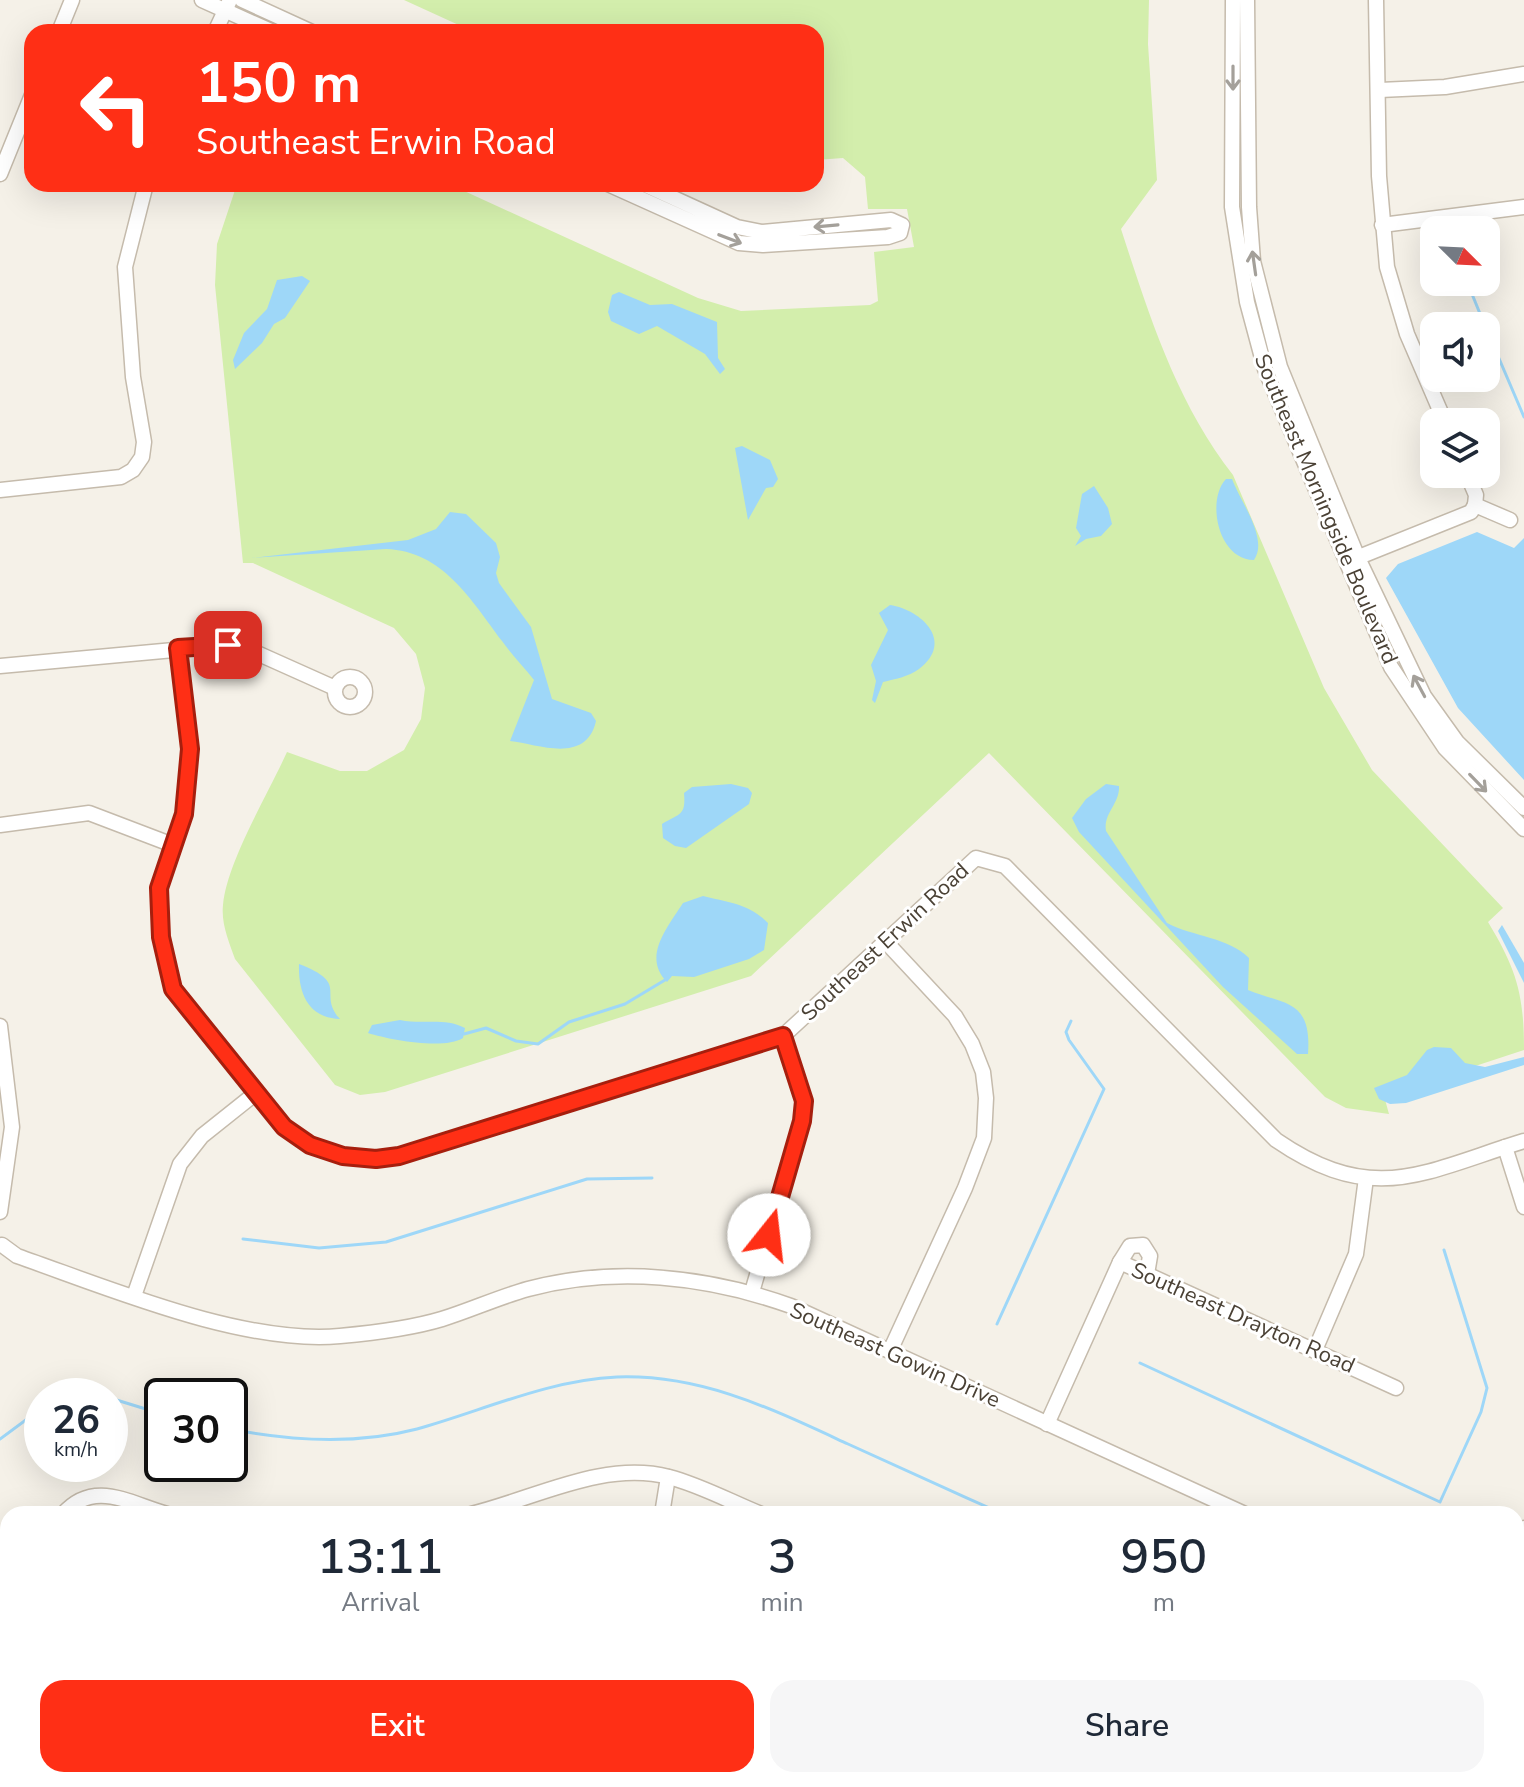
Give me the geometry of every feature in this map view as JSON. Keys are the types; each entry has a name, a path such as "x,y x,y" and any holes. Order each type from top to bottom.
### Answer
{"street":[{"path":"62,24 72,0"},
{"path":"202,0 228,5 260,24"},
{"path":"242,0 294,24"},
{"name":"Southeast Morningside Boulevard","path":"1233,0 1241,136"},
{"name":"Southeast Morningside Boulevard","path":"1247,0 1241,136 1232,207 1254,300 1265,369 1302,439 1352,560 1391,667 1482,788 1524,829"},
{"path":"1376,0 1382,225 1387,267 1400,314 1439,408"},
{"path":"219,24 228,5"},
{"path":"1380,90 1445,87 1524,74"},
{"path":"0,174 24,115"},
{"path":"0,490 121,477 133,470 142,457 144,442 134,387 125,267 144,192"},
{"path":"630,192 689,213 762,232 891,220 902,225 900,233 888,237 750,245 689,213 656,192"},
{"path":"1382,225 1524,207"},
{"path":"1352,560 1471,512 1476,495 1473,488"},
{"path":"1475,505 1510,520"},
{"path":"0,666 228,645 250,650 335,688"},
{"name":"Southeast Erwin Road","path":"178,648 190,749 184,814 159,888 161,937 173,989 284,1127 310,1145 343,1156 376,1159 399,1156 783,1036 976,858 999,861 1276,1140 1307,1160 1344,1175 1366,1178 1418,1176 1524,1141"},
{"name":"Southeast Morningside Boulevard","path":"1429,716 1524,808"},
{"path":"0,825 89,813 173,845"},
{"path":"886,942 955,1016 972,1044 983,1072 986,1098 984,1138 970,1175 890,1351"},
{"path":"0,1026 10,1159 0,1212"},
{"path":"752,1292 802,1121 804,1101 783,1036"},
{"path":"134,1296 180,1164 202,1136 256,1093"},
{"path":"1505,1147 1524,1207"},
{"path":"1315,1350 1356,1254 1366,1178"},
{"path":"1120,1262 1130,1246 1143,1245 1150,1256 1147,1274"},
{"name":"Southeast Gowin Drive","path":"1,1249 134,1296 224,1323 282,1334 337,1337 442,1319 528,1289 572,1280 626,1276 681,1279 752,1292 890,1351 1227,1506"},
{"name":"Southeast Drayton Road","path":"1047,1424 1120,1262 1396,1388"},
{"path":"512,1506 588,1479 622,1474 668,1477 741,1506"},
{"path":"663,1506 668,1477"},
{"path":"70,1506 87,1495 103,1495 140,1506"}],"green space":[{"path":"404,0 1149,0 1148,44 1157,180 1121,229 1142,293 1166,357 1195,418 1233,475 1324,688 1372,770 1503,908 1488,922 1517,983 1524,1050 1384,1096 1389,1114 1346,1108 1325,1097 989,753 751,976 385,1092 360,1095 335,1085 235,959 223,919 226,888 240,849 287,752 340,771 367,771 404,750 421,719 425,688 416,654 394,628 253,563 243,563 215,285 217,244 234,192 466,192 698,298 741,311 870,305 878,301 874,252 914,247 907,209 868,209 865,177 843,158 824,159 824,24 456,24"}],"water":[{"path":"302,276 310,281 285,318 274,324 262,343 235,369 233,360 244,333 267,309 277,280"},
{"path":"619,292 650,305 672,304 717,322 718,358 725,369 720,374 705,354 657,326 639,334 611,321 608,312 612,295"},
{"path":"742,446 770,460 778,479 773,487 766,488 748,520 735,448"},
{"path":"1226,479 1232,479 1256,531 1258,551 1254,560 1232,550 1219,527 1217,501"},
{"path":"1094,486 1108,508 1112,524 1101,536 1086,539 1075,546 1081,536 1076,528 1082,494"},
{"path":"450,512 466,514 496,543 500,557 496,573 499,583 531,627 552,699 591,713 596,721 591,735 582,743 560,749 510,741 534,680 467,594 440,568 424,558 386,549 251,558 408,540 436,529"},
{"path":"1477,532 1514,548 1524,538 1524,780 1458,708 1386,578 1398,564"},
{"path":"890,605 923,620 934,638 934,648 919,669 883,682 875,703 872,700 876,681 871,665 888,630 879,613"},
{"path":"731,784 748,788 752,793 749,804 686,848 675,846 663,838 662,824 683,810 684,793 692,787"},
{"path":"1106,784 1119,786 1119,792 1107,819 1106,831 1167,923 1221,941 1249,958 1248,990 1284,1002 1300,1014 1308,1036 1308,1054 1297,1054 1223,987 1079,832 1072,818 1086,799"},
{"path":"703,896 738,905 768,923 764,950 749,959 694,977 672,976 667,982 657,963 660,942 683,903"},
{"path":"1502,925 1524,963 1524,983 1498,931"},
{"path":"299,964 315,971 329,983 331,1002 340,1019 329,1018 313,1009 303,994"},
{"path":"400,1020 457,1025 465,1028 463,1038 430,1044 368,1033 372,1025"},
{"path":"1434,1047 1451,1048 1465,1063 1485,1067 1524,1057 1524,1065 1406,1103 1390,1104 1379,1099 1374,1088 1407,1075 1427,1050"}],"waterway":[{"path":"1473,296 1479,312"},
{"path":"1500,361 1524,417"},
{"path":"464,1034 486,1028 516,1041 538,1044 569,1022 625,1004 665,980"},
{"path":"997,1324 1104,1089 1069,1040 1066,1032 1071,1021"},
{"path":"243,1239 319,1248 386,1242 587,1179 652,1178"},
{"path":"1140,1363 1440,1502 1481,1412 1487,1388 1444,1250"},
{"path":"248,1432 324,1440 371,1437 417,1429 516,1397 591,1379 617,1377 678,1381 736,1396 792,1418 985,1506"},
{"path":"128,1404 144,1408"},
{"path":"0,1439 24,1421"}],"route":[{"path":"228,645 178,648 190,749 184,814 159,888 161,937 173,989 284,1127 310,1145 343,1156 376,1159 399,1156 783,1036 804,1101 802,1121 769,1235"}]}
